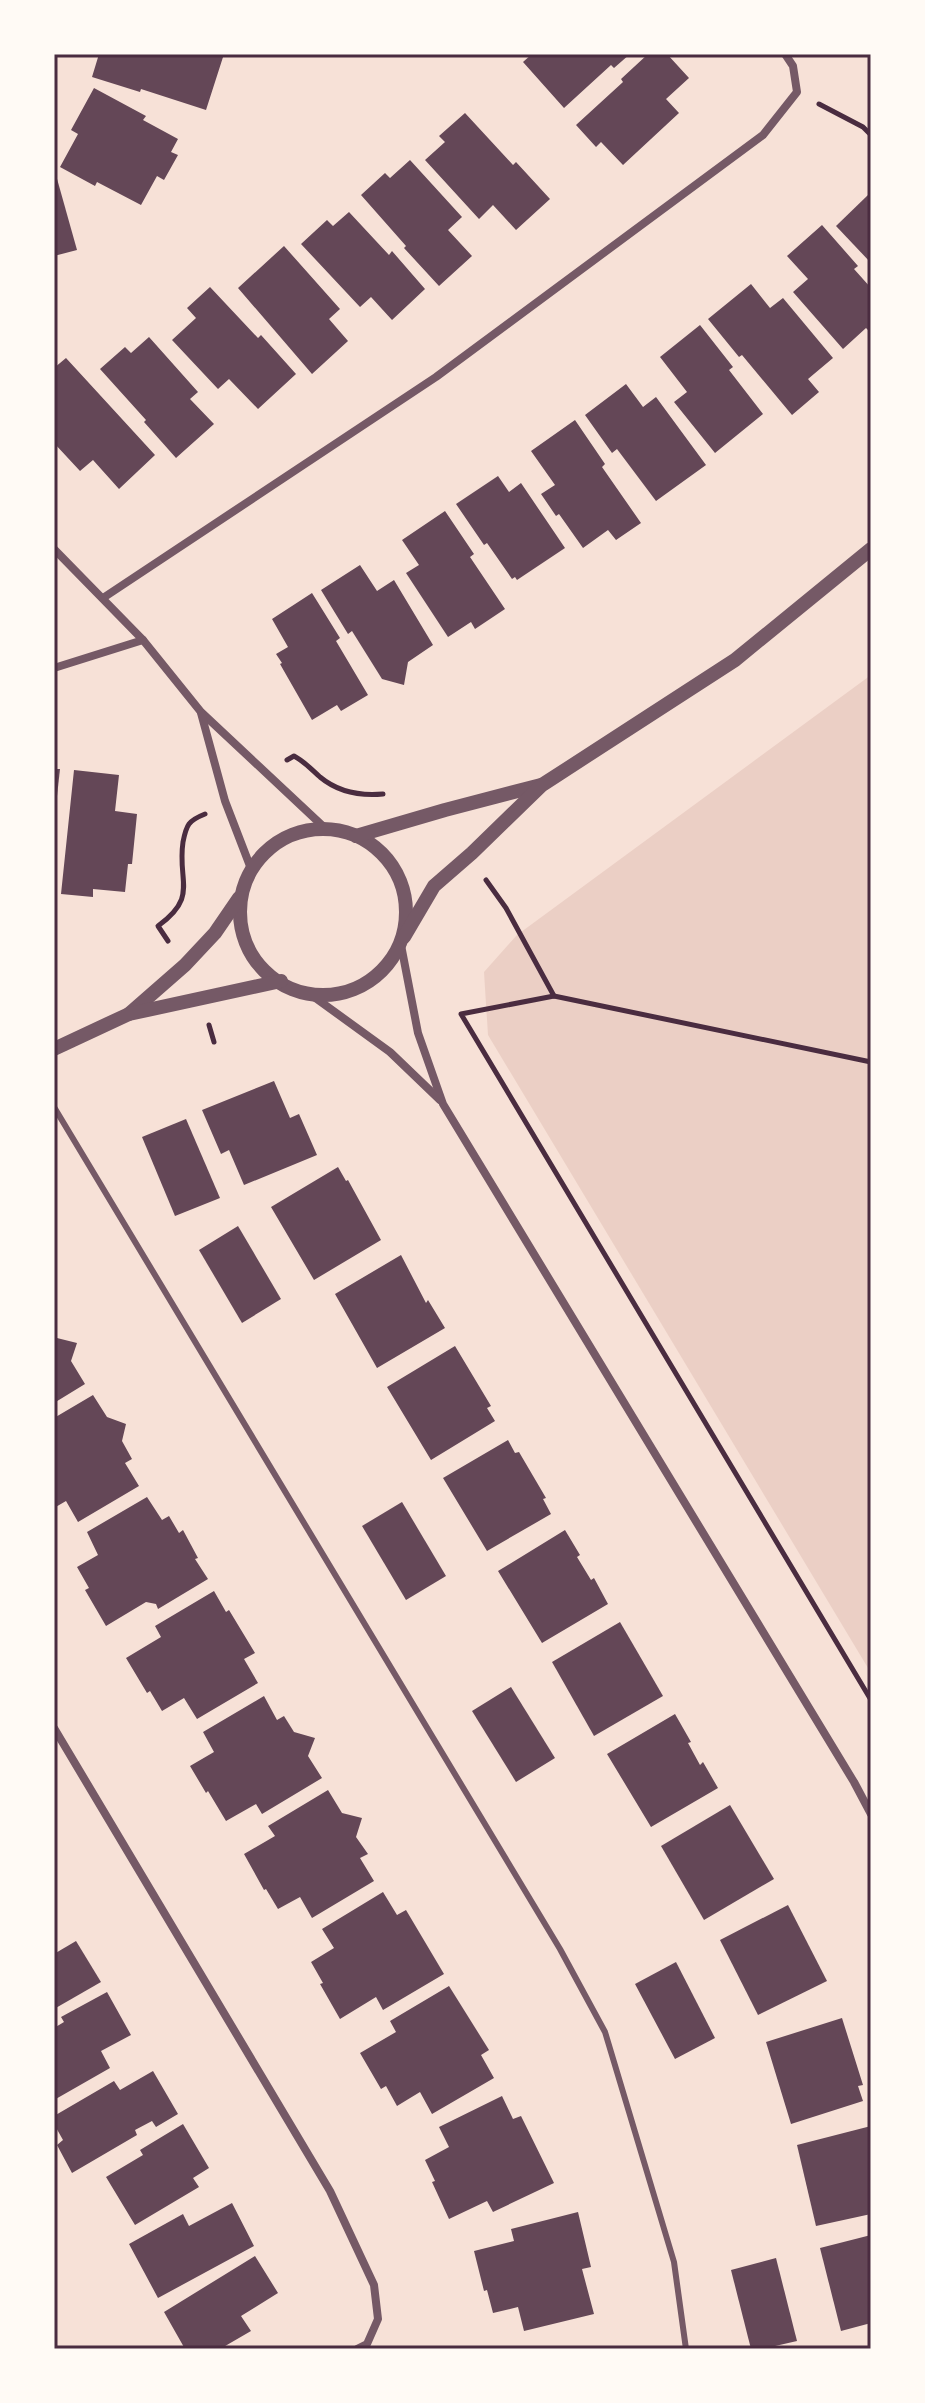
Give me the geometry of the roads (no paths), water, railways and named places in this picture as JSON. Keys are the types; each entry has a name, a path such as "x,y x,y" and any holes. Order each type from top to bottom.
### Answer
{"street":[{"path":"103,598 436,377 763,135 797,92 793,66 785,54"},
{"path":"54,549 143,640 201,712 327,830"},
{"path":"871,549 735,660 542,785 434,886 402,941 418,1033 443,1104 847,1769 871,1814"},
{"path":"54,668 143,640"},
{"path":"201,712 225,801 250,866"},
{"path":"356,836 542,785"},
{"path":"129,1014 185,965 215,933 239,898 250,866 286,836 303,829 356,836 373,846 390,865 406,898 406,932 398,952 381,973 365,985 339,994 310,994"},
{"path":"239,898 239,933 255,961 281,981 310,994 390,1052 443,1104"},
{"path":"54,1049 129,1014 281,981"},
{"path":"54,1728 330,2191 374,2285 378,2319 367,2344 357,2349"}],"lane":[{"path":"54,1107 560,1949 605,2032 674,2262 686,2349"}]}
